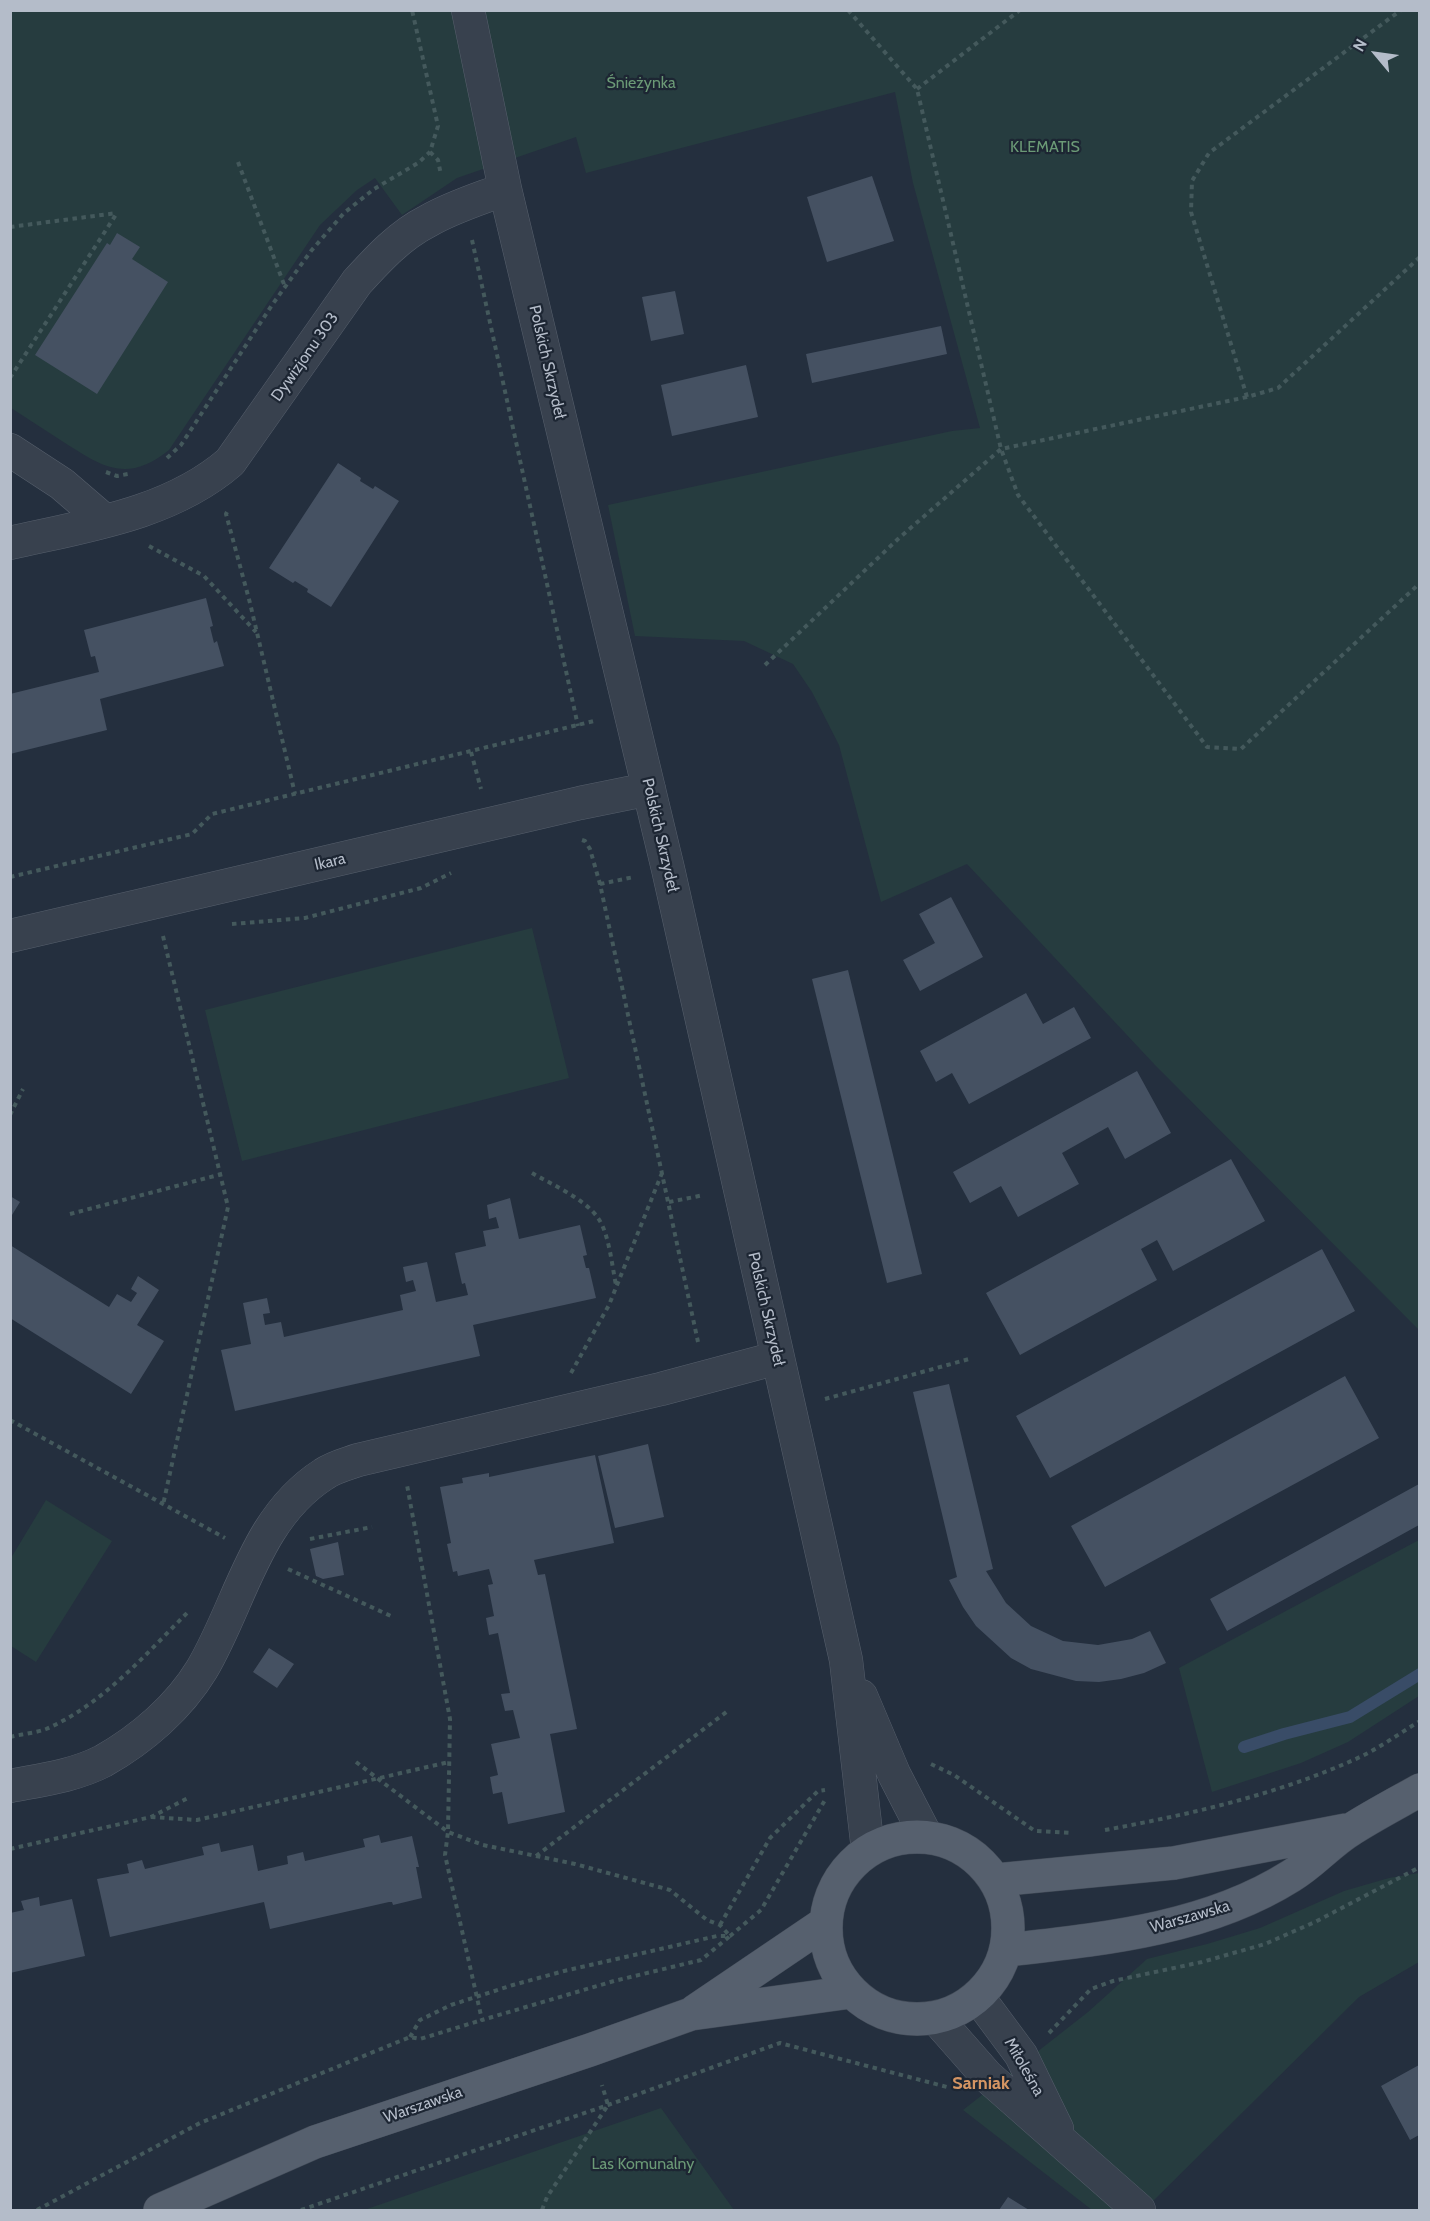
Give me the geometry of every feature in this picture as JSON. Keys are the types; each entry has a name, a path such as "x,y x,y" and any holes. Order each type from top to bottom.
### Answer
{"main road":[{"name":"Warszawska","path":"1007,1950 1102,1939 1205,1916 1239,1903 1292,1876 1351,1829 1419,1790"},
{"name":"Warszawska","path":"996,1880 1174,1863 1351,1829"},
{"path":"926,1836 953,1843 978,1858 996,1880 1007,1910 1009,1926 1007,1950 996,1976 978,1998 958,2010 936,2018 913,2020 890,2016 869,2006 851,1992 836,1971 827,1948 825,1923 829,1901 838,1881 851,1864 868,1850 896,1839 926,1836"},
{"name":"Warszawska","path":"691,2014 825,1923"},
{"name":"Warszawska","path":"160,2211 315,2142 691,2014 851,1992"}],"street":[{"name":"Polskich Skrzydeł","path":"468,10 505,189 649,789 846,1660 868,1850"},
{"name":"Dywizjonu 303","path":"10,543 105,521 143,509 184,494 213,477 230,462 241,448 357,282 382,255 403,237 426,222 450,210 505,189"},
{"path":"10,450 62,484 105,521"},
{"name":"Ikara","path":"10,936 580,803 649,789"},
{"path":"10,1786 86,1768 123,1749 155,1725 179,1701 201,1670 219,1637 256,1554 272,1526 287,1504 326,1472 358,1460 661,1389 777,1358"},
{"name":"Polskich Skrzydeł","path":"846,1660 894,1774 926,1836"},
{"name":"Miłoleśna","path":"978,1998 1021,2055 1063,2141"},
{"name":"Miłoleśna","path":"936,2018 987,2076 1063,2141 1139,2211"}],"path":[{"path":"160,464 181,444 311,251 344,213 374,189 418,163 430,152 438,126 412,10"},
{"path":"848,10 917,89 1001,448 1018,495 1207,747 1242,749 1419,584"},
{"path":"917,89 1020,10"},
{"path":"1247,397 1191,212 1192,181 1209,153 1401,10"},
{"path":"238,162 285,288"},
{"path":"10,227 117,213 10,378"},
{"path":"464,239 471,238 578,726"},
{"path":"765,665 898,539 1001,448 1247,397 1278,388 1419,257"},
{"path":"97,469 117,476 139,472"},
{"path":"232,507 226,514 257,632 295,794"},
{"path":"105,521 204,576 257,632"},
{"path":"10,877 192,834 212,814 631,712"},
{"path":"575,838 585,841 595,866 663,1172 705,1377"},
{"path":"221,925 305,918 421,888 459,869"},
{"path":"161,930 222,1174 228,1207 163,1505"},
{"path":"10,1115 23,1089"},
{"path":"567,1381 609,1305 663,1172"},
{"path":"532,1173 579,1201 598,1218 605,1233 616,1286"},
{"path":"70,1214 222,1174"},
{"path":"669,1202 711,1194"},
{"path":"824,1399 969,1359"},
{"path":"10,1420 256,1554 391,1616"},
{"path":"406,1480 450,1719 448,1832 445,1855 482,2020"},
{"path":"309,1539 372,1527"},
{"path":"10,1737 46,1729 95,1701 189,1611"},
{"path":"536,1856 729,1710"},
{"path":"1102,1831 1279,1790 1362,1756 1419,1721"},
{"path":"356,1762 448,1832 483,1845 574,1864 670,1890 707,1920 720,1925 730,1936"},
{"path":"152,1817 197,1820 449,1762"},
{"path":"894,1774 929,1763 954,1775 1035,1832 1081,1833"},
{"path":"37,2211 200,2123 410,2037 420,2039 614,1981 701,1960 760,1910 831,1789 818,1791 770,1838 720,1925"},
{"path":"10,1849 152,1817 190,1797"},
{"path":"1046,2036 1091,1989 1113,1981 1202,1962 1265,1944 1325,1917 1419,1867"},
{"path":"410,2037 420,2020 450,2006 513,1985 717,1936 730,1936"},
{"path":"301,2211 780,2043 952,2088"},
{"path":"590,2050 608,2105"},
{"path":"542,2211 547,2198 608,2105"}],"green space":[{"path":"10,11 1419,11 1419,1330 1155,1065 967,864 881,902 839,745 812,692 793,664 744,641 635,636 608,505 952,431 980,428 913,183 895,92 586,173 576,137 457,178 402,215 375,178 357,190 320,225 169,450 141,466 128,469 116,468 92,459 11,408"},
{"path":"532,928 569,1078 242,1161 205,1010"},
{"path":"46,1500 112,1541 36,1662 11,1646 11,1558"},
{"path":"1419,1540 1419,1696 1348,1742 1301,1763 1212,1792 1179,1668"},
{"path":"1419,1873 1419,1962 1359,1997 1144,2210 1092,2210 963,2110 1088,2012 1147,1959 1260,1928 1344,1891 1389,1878"},
{"name":"Las Komunalny","path":"661,2108 734,2210 364,2210"}],"building":[{"path":"872,176 894,241 827,262 807,197"},
{"path":"117,233 140,247 132,259 168,282 97,394 35,355 107,243 110,245"},
{"path":"675,291 684,334 651,341 642,297"},
{"path":"941,326 947,354 812,383 806,354"},
{"path":"746,365 758,417 672,436 661,385"},
{"path":"338,463 361,478 360,481 373,489 375,486 399,501 331,607 307,592 308,589 295,581 293,583 269,568"},
{"path":"206,598 213,626 210,627 214,643 217,641 224,666 100,699 107,730 10,754 10,694 99,672 95,656 91,657 84,630"},
{"path":"951,897 983,957 920,991 903,960 935,943 919,914"},
{"path":"848,970 922,1274 887,1283 812,979"},
{"path":"1026,993 1043,1024 1074,1007 1091,1038 969,1104 952,1073 936,1082 920,1051"},
{"path":"1137,1071 1171,1133 1125,1159 1108,1127 1062,1153 1079,1184 1018,1217 1001,1186 970,1203 953,1172"},
{"path":"1231,1159 1265,1221 1173,1271 1157,1240 1141,1249 1157,1280 1020,1355 986,1293"},
{"path":"10,1196 20,1202 12,1215 10,1214"},
{"path":"510,1198 519,1239 580,1225 587,1255 583,1256 586,1268 589,1268 596,1298 473,1325 480,1356 235,1411 221,1350 251,1344 243,1303 267,1298 270,1313 263,1314 265,1325 281,1322 284,1337 403,1310 400,1295 416,1291 413,1280 406,1282 403,1267 427,1262 436,1302 468,1295 465,1283 462,1284 455,1253 486,1246 483,1231 499,1228 496,1217 489,1219 487,1205"},
{"path":"10,1245 109,1307 117,1294 131,1302 137,1293 131,1289 138,1276 159,1290 137,1325 164,1341 131,1394 10,1318"},
{"path":"1322,1249 1355,1311 1050,1478 1016,1416"},
{"path":"1345,1376 1379,1438 1105,1587 1071,1526"},
{"path":"949,1384 993,1569 986,1571 1006,1603 1031,1626 1063,1641 1098,1645 1132,1639 1150,1631 1166,1663 1144,1673 1121,1679 1099,1682 1076,1681 1031,1669 1011,1658 976,1626 949,1580 957,1577 913,1392"},
{"path":"648,1444 664,1517 615,1528 598,1456"},
{"path":"595,1455 614,1543 534,1560 538,1575 545,1574 577,1729 550,1734 565,1812 508,1824 502,1792 493,1794 490,1777 498,1775 491,1744 520,1738 513,1710 505,1711 501,1694 510,1693 498,1633 489,1635 486,1618 494,1616 488,1585 493,1584 489,1569 458,1576 457,1571 453,1572 447,1544 451,1543 440,1487 463,1483 462,1478 489,1473 489,1477"},
{"path":"1419,1484 1419,1525 1227,1631 1210,1599"},
{"path":"338,1542 344,1575 323,1579 316,1576 310,1549"},
{"path":"269,1648 294,1664 277,1688 253,1672"},
{"path":"379,1835 381,1843 412,1836 419,1867 416,1867 422,1898 393,1905 389,1902 270,1929 264,1902 110,1937 97,1879 129,1873 127,1864 142,1860 145,1869 204,1855 202,1847 219,1843 221,1852 253,1845 258,1871 288,1864 287,1856 303,1852 305,1861 365,1847 363,1839"},
{"path":"39,1897 40,1906 72,1899 85,1956 10,1973 10,1913 24,1910 21,1901"},
{"path":"1419,2065 1419,2135 1410,2140 1381,2086"},
{"path":"1008,2197 1029,2210 999,2210"}],"waterway":[{"path":"1244,1747 1350,1717 1420,1674"}],"district":[{"name":"Sarniak","path":"981,2084"}],"park label":[{"name":"Śnieżynka","path":"641,83"},
{"name":"KLEMATIS","path":"1045,147"}]}
